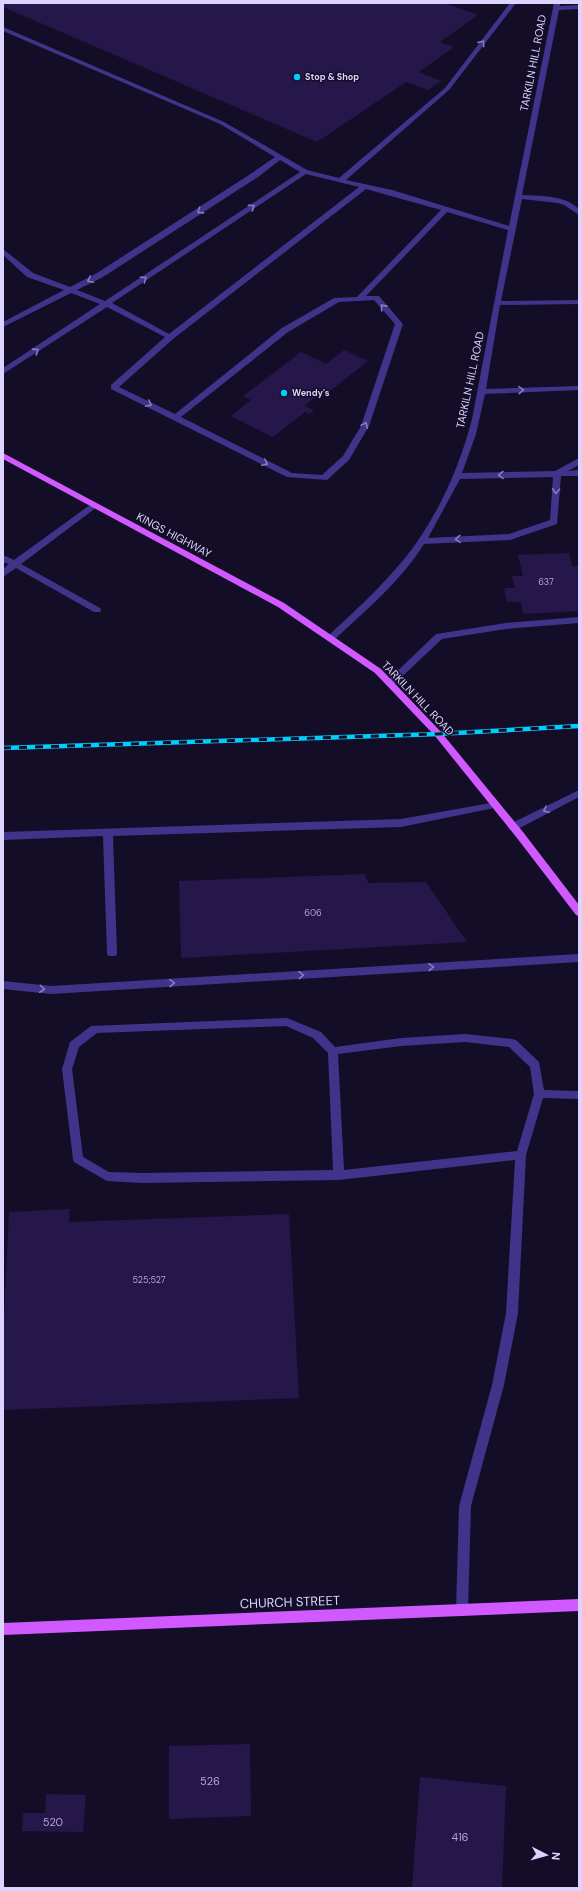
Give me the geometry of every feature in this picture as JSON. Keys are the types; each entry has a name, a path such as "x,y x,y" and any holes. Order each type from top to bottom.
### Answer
{"main road":[{"name":"KINGS HIGHWAY","path":"3,456 281,605 331,638"},
{"name":"TARKILN HILL ROAD","path":"331,638 378,671 438,734 513,826 578,910"},
{"name":"CHURCH STREET","path":"3,1629 579,1606"}],"street":[{"path":"341,180 386,144 447,88 513,3"},
{"path":"557,6 579,7"},
{"name":"TARKILN HILL ROAD","path":"331,638 381,591 402,568 421,541 448,496 464,460 474,427 482,392 497,303 520,197 557,6"},
{"path":"3,29 222,124 305,172 365,186 513,229"},
{"path":"3,325 100,276 255,175 279,157"},
{"path":"3,372 305,172"},
{"path":"175,418 285,330 337,300 376,298 399,324 365,426 346,458 324,478 290,475 175,418 114,387 170,337 365,186"},
{"path":"520,197 565,201 579,213"},
{"path":"359,299 446,210"},
{"path":"3,251 30,275 107,304 170,337"},
{"path":"497,303 579,302"},
{"path":"482,392 579,388"},
{"path":"557,474 579,461"},
{"path":"421,541 510,537 554,522 557,474"},
{"path":"456,476 579,474"},
{"path":"3,574 94,505"},
{"path":"3,558 96,610"},
{"path":"390,683 439,636 506,626 579,620"},
{"path":"513,826 579,793"},
{"path":"3,836 401,823 496,805"},
{"path":"108,832 112,953"},
{"path":"3,985 51,990 579,958"},
{"path":"339,1175 333,1051 317,1036 287,1022 95,1029 74,1045 67,1069 78,1159 107,1176 142,1178 339,1175 521,1155"},
{"path":"333,1051 401,1042 465,1038 512,1043 535,1065 539,1094 521,1155 512,1313 498,1385 465,1506 462,1610"},
{"path":"539,1094 579,1095"}],"building":[{"name":"Stop & Shop","path":"3,3 445,3 478,15 440,42 454,47 419,72 441,81 428,90 406,82 317,142 3,7"},
{"name":"Wendy's","path":"344,350 368,361 326,394 322,392 304,406 314,410 309,414 305,412 273,437 231,416 251,400 243,396 301,352 326,364"},
{"path":"569,553 572,566 579,566 579,611 523,614 521,602 507,602 504,588 515,588 512,576 523,576 518,555"},
{"path":"365,874 368,883 426,882 467,942 181,958 179,881"},
{"path":"70,1209 69,1222 289,1214 299,1398 3,1410 3,1338 9,1212"},
{"path":"250,1744 251,1816 169,1819 169,1746"},
{"path":"420,1777 506,1786 502,1888 412,1888"},
{"path":"46,1794 86,1795 83,1832 22,1831 23,1813 45,1813"}],"railway":[{"path":"3,748 438,734 579,726"}],"place":[{"name":"Stop & Shop","path":"297,77"},
{"name":"Wendy's","path":"284,393"}]}
